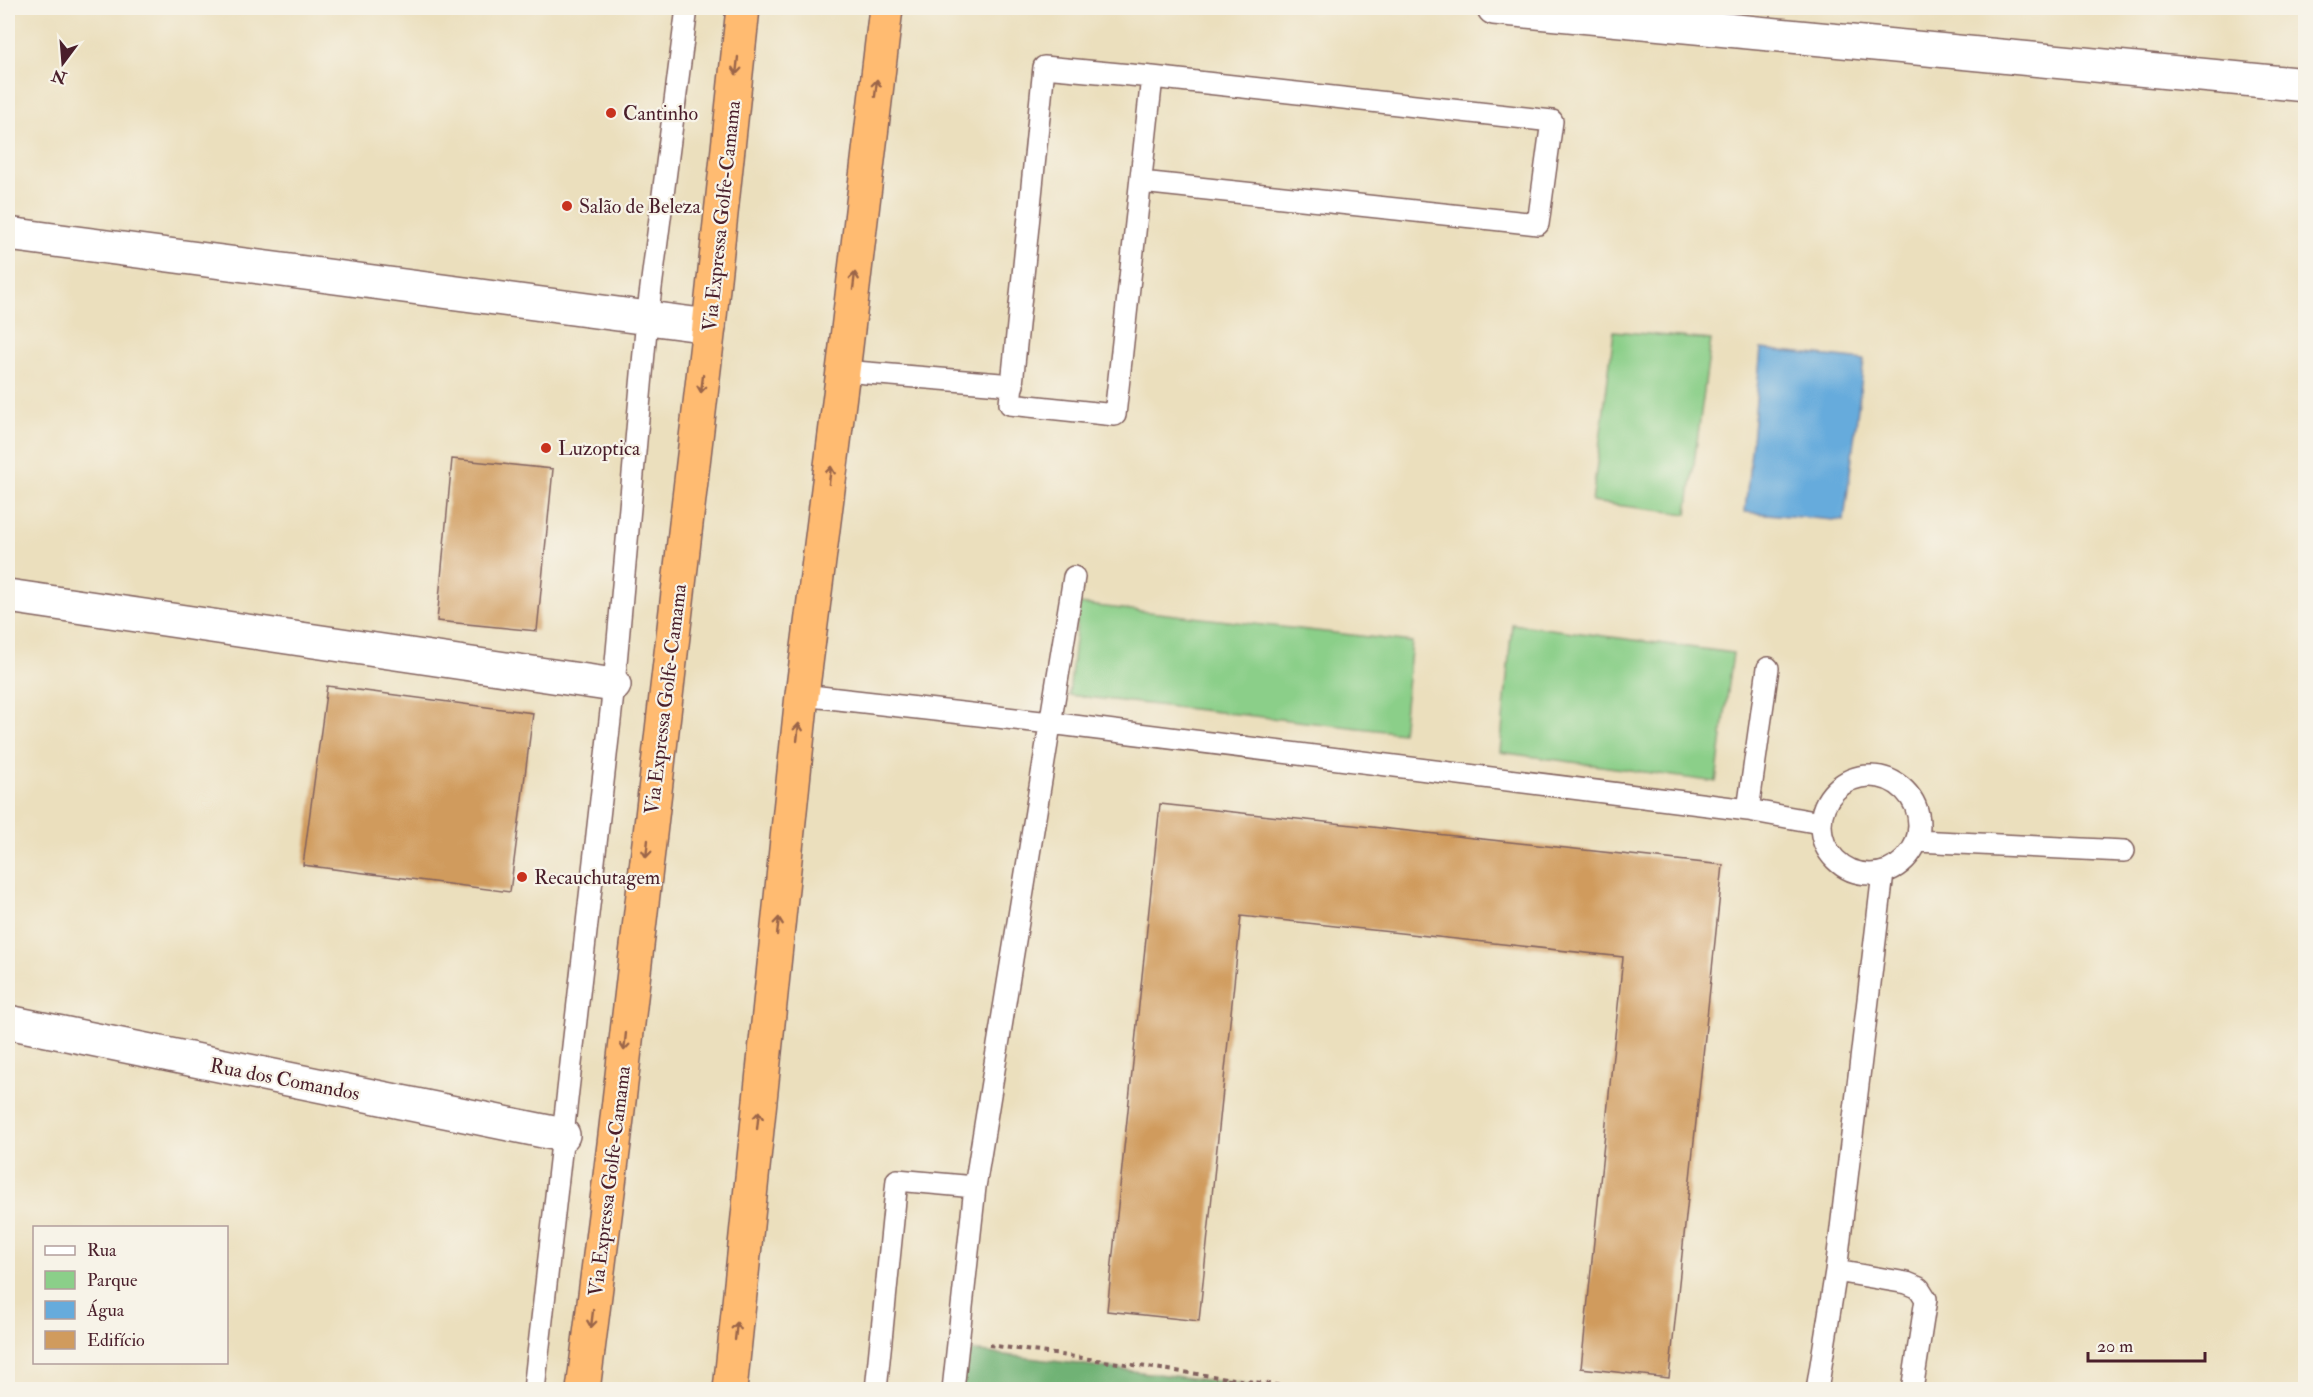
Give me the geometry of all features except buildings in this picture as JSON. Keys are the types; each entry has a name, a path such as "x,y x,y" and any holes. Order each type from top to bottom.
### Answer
{"highway":[{"name":"Via Expressa Golfe-Camama","path":"583,1389 614,1144 709,326 743,8"},
{"path":"730,1389 802,695 886,8"}],"street":[{"path":"1494,8 2306,85"},
{"path":"8,234 709,326"},
{"path":"8,596 614,685"},
{"name":"Rua dos Comandos","path":"8,1022 563,1135"}],"lane":[{"path":"534,1389 614,685 647,319 687,8"},
{"path":"1141,182 1538,224 1552,121 1152,77 1044,67 1010,404 1115,415 1152,77"},
{"path":"843,371 1013,385"},
{"path":"952,1389 975,1187 1074,577"},
{"path":"1748,810 1768,668"},
{"path":"802,695 1050,723 1748,810 1820,823"},
{"path":"1862,776 1879,777 1894,783 1908,793 1916,808 1920,825 1917,841 1909,856 1898,867 1883,873 1867,875 1852,872 1838,864 1828,853 1821,838 1820,823 1823,806 1832,792 1846,781 1862,776"},
{"path":"1917,841 2124,851"},
{"path":"1816,1389 1836,1271 1883,873"},
{"path":"876,1389 897,1180 975,1187"},
{"path":"1836,1271 1907,1283 1919,1288 1926,1299 1912,1389"}],"path":[{"path":"981,1344 1312,1389"},
{"path":"1229,1378 1230,1389"}],"green space":[{"path":"1614,331 1711,340 1687,514 1592,502"},
{"path":"1079,604 1412,642 1402,733 1069,695"},
{"path":"1512,624 1733,653 1716,782 1500,752"},
{"path":"957,1349 1278,1389 952,1390"}],"water":[{"path":"1761,349 1864,360 1844,521 1745,512"}],"place":[{"name":"Cantinho","path":"611,113"},
{"name":"Salão de Beleza","path":"567,206"},
{"name":"Luzoptica","path":"546,448"},
{"name":"Recauchutagem","path":"522,877"}]}
